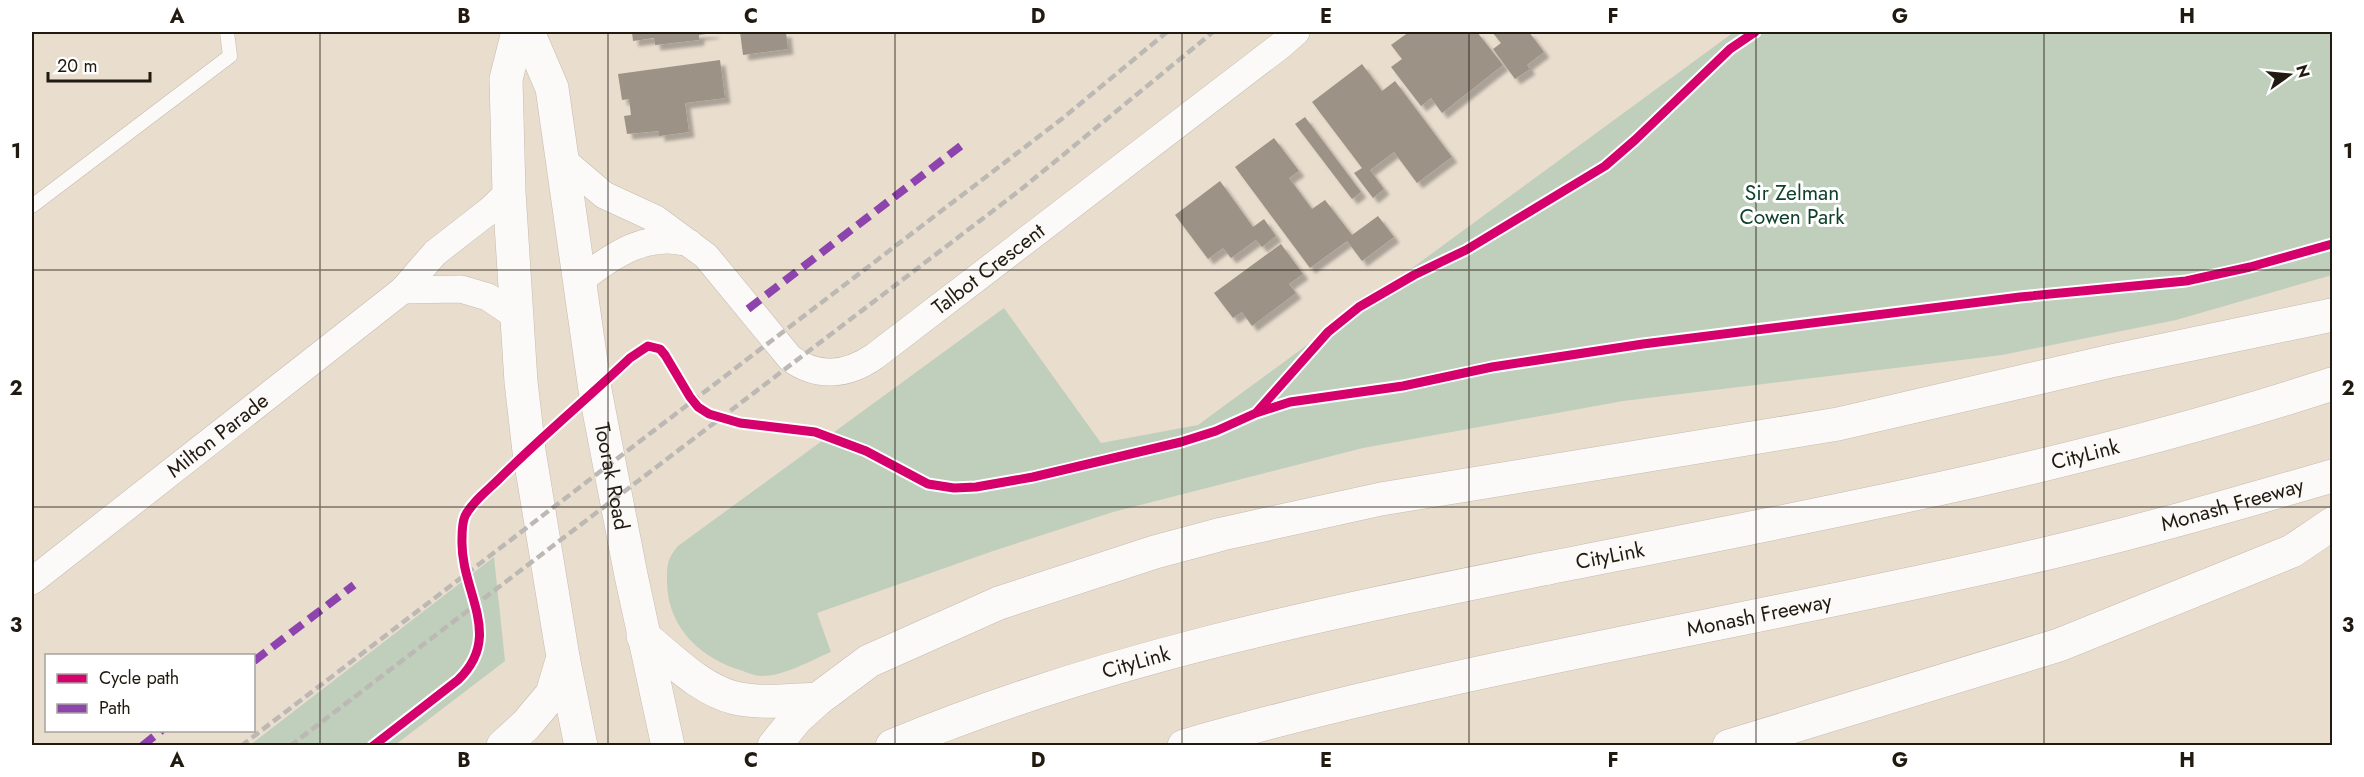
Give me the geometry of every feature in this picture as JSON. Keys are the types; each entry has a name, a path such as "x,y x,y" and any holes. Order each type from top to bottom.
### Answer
{"main road":[{"path":"518,32 506,79 516,316 529,451 563,657 581,746"},
{"name":"Toorak Road","path":"528,32 552,88 594,390 643,636 668,746"},
{"path":"775,743 818,699 869,661 999,603 1155,552 1222,534 1381,499 1838,424 2111,361 2332,315"},
{"name":"CityLink","path":"892,746 1023,696 1268,626 1402,597 1800,519 2024,471 2190,428 2332,384"},
{"name":"Monash Freeway","path":"1184,746 1284,717 1406,687 2040,555 2332,476"},
{"path":"1729,746 2059,645 2292,551 2332,524"},
{"path":"643,636 692,676 720,693 735,698 757,700 818,699"},
{"path":"503,746 526,725 552,694 563,657"}],"street":[{"name":"Talbot Crescent","path":"563,160 604,195 656,219 706,256 761,325 798,364 807,369 829,372 860,367 1296,32"},
{"name":"Milton Parade","path":"32,581 403,290 435,253 489,212 509,192"},
{"path":"579,281 612,257 638,244 665,238 690,243"},
{"path":"403,290 461,289 488,297 516,316"}],"lane":[{"path":"32,206 230,56 227,32"}],"green space":[{"name":"Sir Zelman Cowen Park","path":"1734,32 2332,32 2332,275 2176,320 2002,355 1623,401 1363,448 1113,512 993,551 817,613 831,652 779,674 759,676 728,666 701,650 681,629 669,600 667,584 668,564 678,546 1004,308 1101,443 1198,425"},
{"path":"494,557 505,661 395,745 250,745"}],"building":[{"path":"632,32 714,33 699,35 699,40 655,45 654,38 633,41"},
{"path":"740,32 786,32 788,49 743,55"},
{"path":"1409,32 1477,32 1503,65 1442,113 1431,98 1421,106 1391,67 1402,59 1391,45"},
{"path":"1492,32 1529,32 1544,52 1527,65 1530,69 1515,79 1493,49 1501,43"},
{"path":"720,60 725,98 685,103 689,132 659,136 659,131 627,134 624,116 631,115 629,99 622,100 618,74"},
{"path":"1362,64 1382,91 1395,81 1452,157 1417,183 1394,152 1370,170 1384,189 1373,198 1354,173 1362,168 1312,102"},
{"path":"1305,117 1361,192 1352,199 1295,124"},
{"path":"1274,138 1299,171 1289,178 1312,209 1325,200 1352,235 1378,216 1394,237 1362,261 1347,241 1310,268 1235,167"},
{"path":"1220,181 1253,227 1264,219 1276,236 1262,247 1256,240 1231,258 1223,248 1208,259 1175,215"},
{"path":"1281,244 1303,274 1289,284 1296,293 1252,326 1242,312 1233,318 1214,293"}],"railway":[{"path":"241,746 1063,118 1167,32"},
{"path":"290,746 1019,191 1213,32"}],"marked path":[{"path":"748,309 966,142"},
{"path":"255,660 354,585"},
{"path":"142,746 160,732"}],"cycle path":[{"path":"1256,413 1328,332 1359,307 1414,275 1466,250 1605,166 1730,49 1755,32"},
{"path":"373,746 458,680 472,663 478,646 479,630 477,612 463,558 462,527 468,511 480,496 548,433 630,358 648,346 660,349 690,397 698,407 709,414 740,423 815,432 866,451 928,484 954,488 976,487 1033,477 1181,442 1290,402 1403,386 1492,367 1643,344 2020,297 2186,281 2250,267 2332,244"}]}
